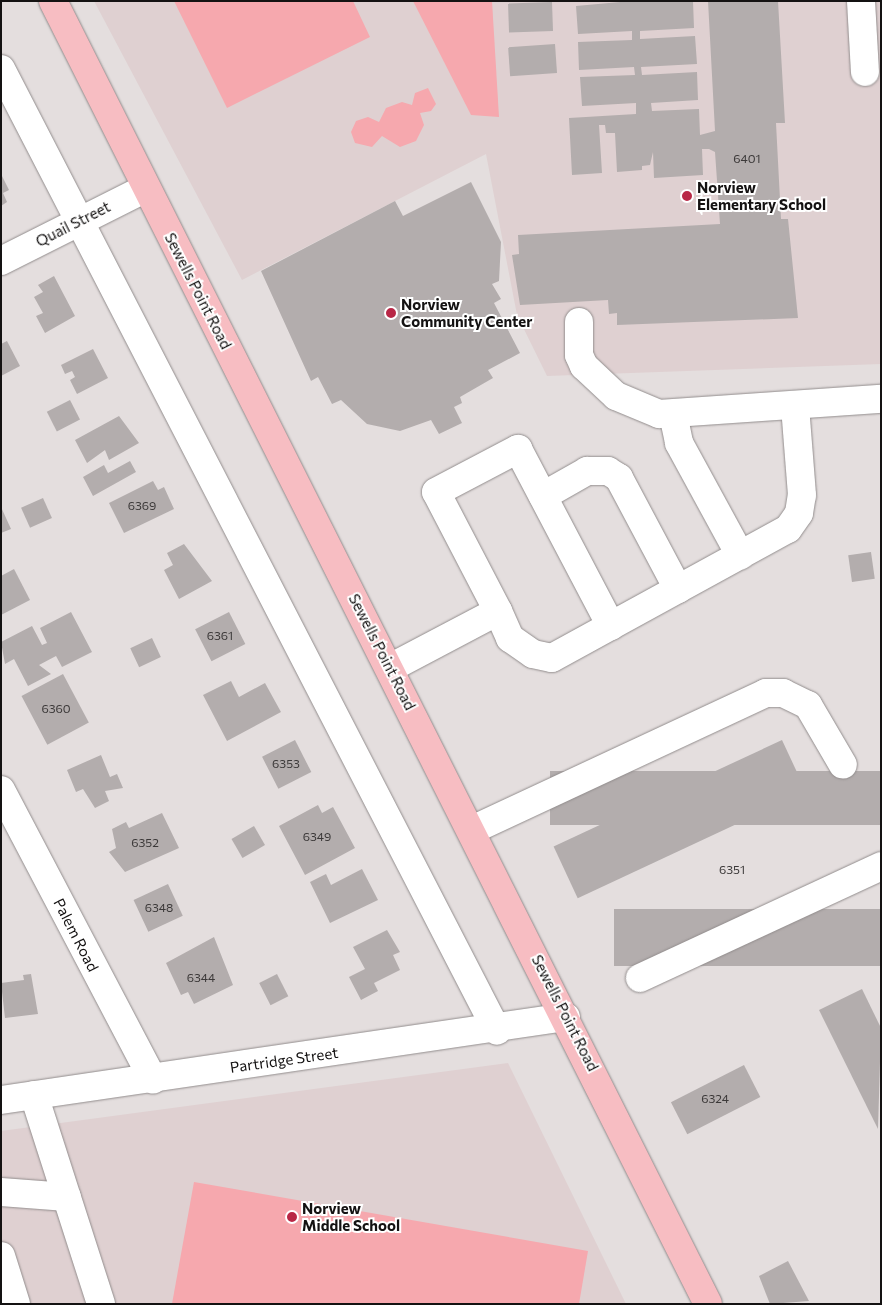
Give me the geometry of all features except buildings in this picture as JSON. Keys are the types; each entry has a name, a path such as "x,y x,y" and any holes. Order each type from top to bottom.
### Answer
{"main road":[{"name":"Sewells Point Road","path":"53,1 472,830 708,1304"}],"street":[{"path":"861,1 865,72"},
{"path":"1,69 497,1030"},
{"name":"Quail Street","path":"1,261 146,188"},
{"path":"579,322 579,355 591,372 616,396 659,414 795,406 881,398"},
{"path":"611,626 518,449 436,492 498,611 510,638 533,654 552,658 611,626 678,589 740,556 788,528 799,512 802,495 795,406"},
{"path":"674,414 679,444 740,556"},
{"path":"543,496 587,471 608,472 619,478 678,589"},
{"path":"390,668 498,611"},
{"path":"472,830 766,693 783,693 808,705 843,765"},
{"name":"Palem Road","path":"1,790 153,1079"},
{"path":"640,978 881,866"},
{"name":"Partridge Street","path":"1,1100 497,1030 566,1017"},
{"path":"34,1095 101,1304"},
{"path":"1,1192 67,1197"},
{"path":"1,1256 16,1304"}],"shaded area":[{"name":"Norview Elementary School","path":"94,1 881,1 881,364 547,376 517,315 486,154 242,280"},
{"path":"174,1 353,1 370,37 227,108"},
{"path":"413,1 492,1 499,117 471,115"},
{"path":"428,88 436,104 431,111 420,113 424,125 416,141 400,147 382,136 372,147 355,143 351,132 356,121 368,117 379,122 386,108 402,102 412,105 415,93"},
{"name":"Norview Middle School","path":"508,1063 626,1304 1,1304 1,1131"},
{"path":"194,1182 588,1251 579,1304 172,1304"}],"place":[{"name":"Norview Elementary School","path":"687,196"},
{"name":"Norview Community Center","path":"391,313"},
{"name":"Norview Middle School","path":"292,1217"}]}
